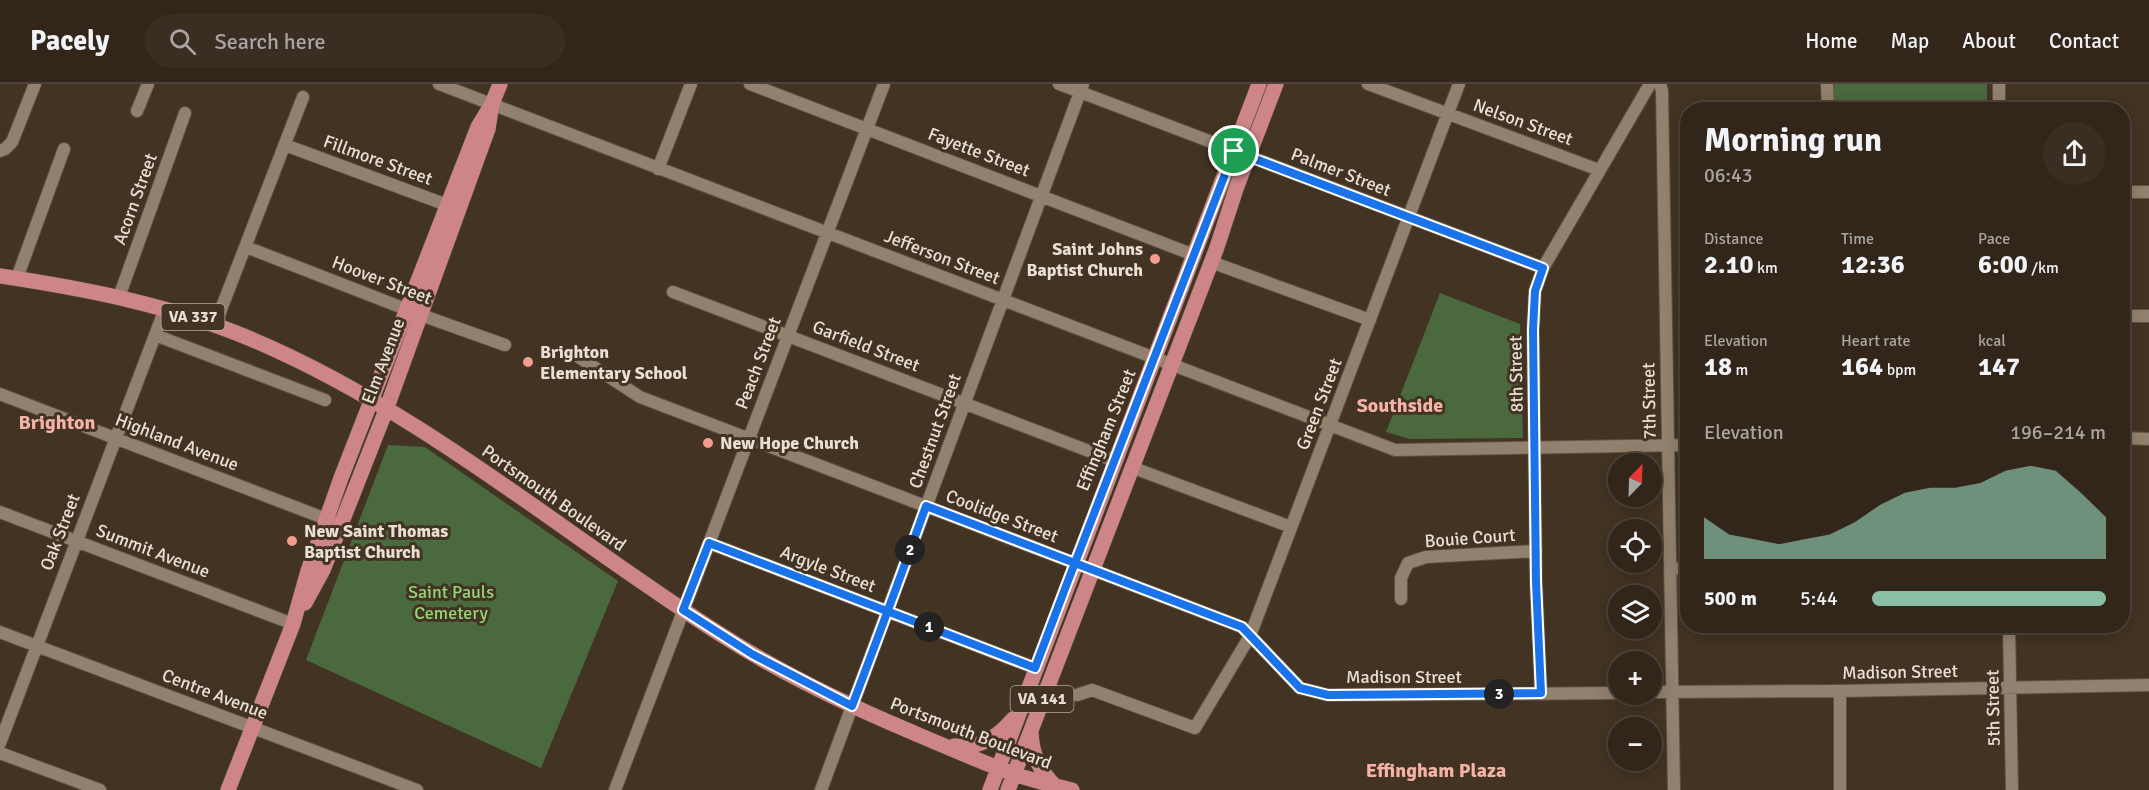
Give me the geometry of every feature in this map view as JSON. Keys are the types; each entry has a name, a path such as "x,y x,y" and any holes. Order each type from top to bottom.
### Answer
{"main road":[{"name":"Elm Avenue","path":"334,522 386,410 421,315 478,127 492,104 500,84"},
{"name":"Effingham Street","path":"1008,790 1211,262 1259,84"},
{"name":"Effingham Street","path":"990,790 1194,255 1276,84"},
{"name":"Elm Avenue","path":"228,790 293,624 323,570 334,522 371,401 406,309 453,207"},
{"name":"Portsmouth Boulevard","path":"0,276 119,297 165,309 215,325 290,357 418,428 683,610 752,654 852,706 939,744 1014,774 1072,790"},
{"path":"939,744 966,747 988,741 1004,729 1021,708"},
{"path":"1031,726 1032,748 1036,762 1054,785"}],"street":[{"path":"0,151 12,142 35,84"},
{"path":"138,111 148,84"},
{"name":"Jefferson Street","path":"439,84 1395,450 1680,445"},
{"path":"658,168 691,84"},
{"name":"Fayette Street","path":"750,84 1194,255"},
{"name":"Peach Street","path":"615,790 884,84"},
{"name":"Palmer Street","path":"1059,84 1082,88 1241,154 1543,268"},
{"name":"Nelson Street","path":"1368,84 1599,170"},
{"name":"Green Street","path":"1077,695 1092,690 1195,728 1250,636 1460,84"},
{"name":"8th Street","path":"1541,693 1536,551 1535,291 1543,268 1650,84"},
{"name":"7th Street","path":"1660,84 1662,91 1674,790"},
{"path":"1827,84 1828,102"},
{"path":"1999,84 2000,102"},
{"name":"Chestnut Street","path":"821,790 1082,88"},
{"path":"215,325 303,96"},
{"name":"Acorn Street","path":"119,297 185,113"},
{"name":"Fillmore Street","path":"285,145 453,207"},
{"path":"17,278 64,149"},
{"path":"2130,192 2149,192"},
{"name":"Hoover Street","path":"246,246 421,315 505,345"},
{"path":"1211,262 1370,320"},
{"name":"Garfield Street","path":"673,292 1115,460"},
{"name":"Oak Street","path":"0,743 165,309"},
{"path":"2130,316 2149,316"},
{"path":"155,335 325,400"},
{"name":"Coolidge Street","path":"577,356 640,397 1242,627 1250,636"},
{"name":"Highland Avenue","path":"0,394 334,522"},
{"path":"2130,438 2149,439"},
{"path":"1131,467 1291,527"},
{"name":"Summit Avenue","path":"0,512 293,624"},
{"name":"Argyle Street","path":"709,543 1035,668"},
{"name":"Bouie Court","path":"1401,599 1401,578 1408,563 1426,556 1536,551"},
{"path":"1670,568 1680,568"},
{"name":"Centre Avenue","path":"0,632 417,790"},
{"name":"5th Street","path":"2010,633 2012,790"},
{"name":"Madison Street","path":"1250,636 1300,688 1328,695 1608,693"},
{"name":"Madison Street","path":"1662,692 1840,692 2149,685"},
{"path":"1840,692 1840,790"},
{"path":"0,753 100,790"}],"green space":[{"path":"1833,84 1987,84 1987,102 1833,102"},
{"path":"1440,293 1520,324 1523,438 1410,439 1386,432"},
{"name":"Saint Pauls Cemetery","path":"388,445 425,447 618,581 541,768 306,660"}],"place":[{"name":"Saint Johns Baptist Church","path":"1155,259"},
{"name":"Brighton Elementary School","path":"528,362"},
{"name":"New Hope Church","path":"708,443"},
{"name":"New Saint Thomas Baptist Church","path":"292,541"}],"district":[{"name":"Southside","path":"1400,405"},
{"name":"Brighton","path":"57,422"},
{"name":"Effingham Plaza","path":"1436,770"}],"route":[{"path":"1234,151 1135,411 1115,460 1075,563 1035,668 887,611 709,543 683,610 752,654 852,706 872,654 887,611 926,506 1075,563 1242,627 1300,688 1328,695 1541,693 1536,582 1533,330 1535,291 1543,268 1234,151"}]}
